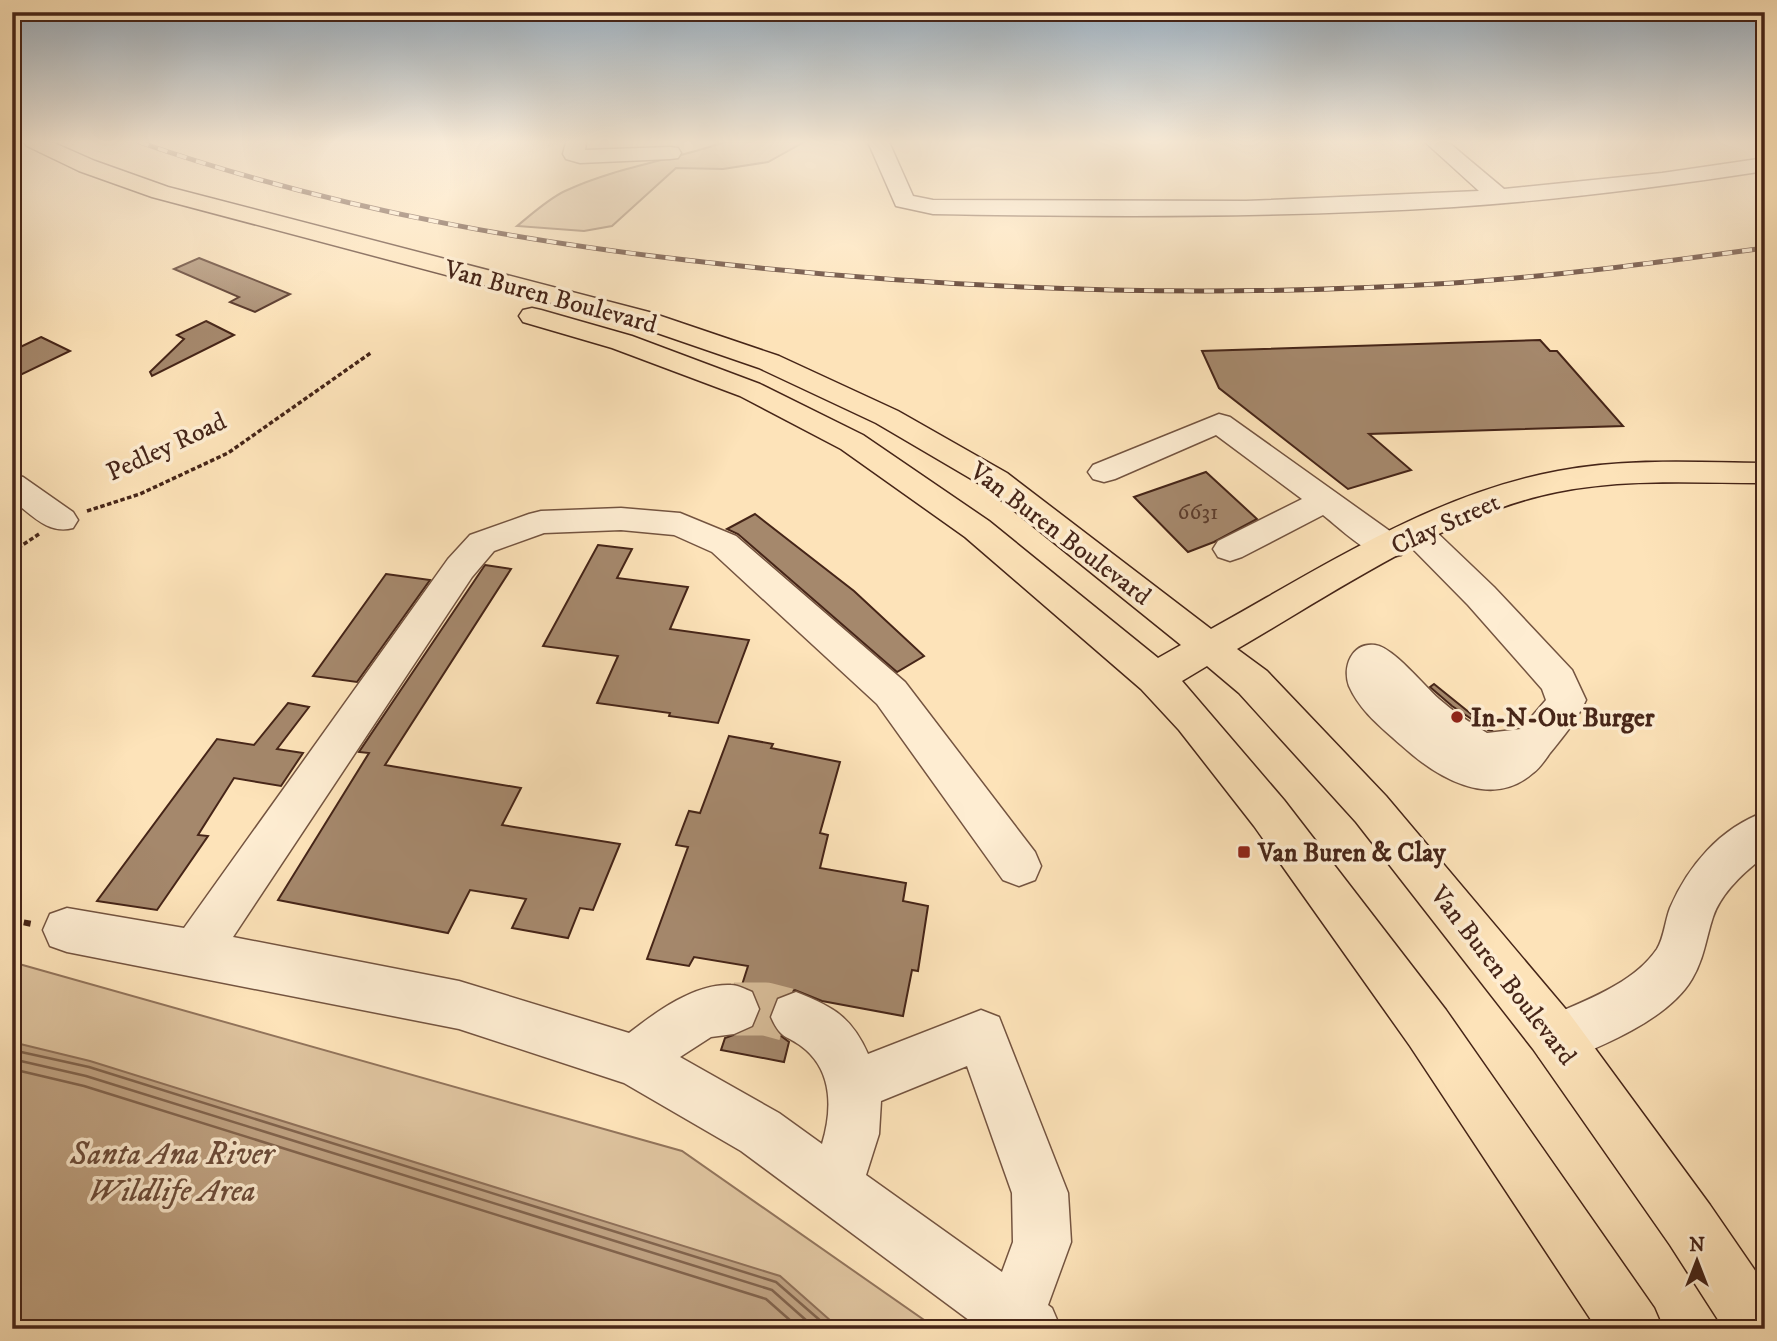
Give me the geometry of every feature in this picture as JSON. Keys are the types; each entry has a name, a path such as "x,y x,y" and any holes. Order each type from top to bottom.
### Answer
{"main road":[{"path":"127,205 266,244"},
{"name":"Van Buren Boulevard","path":"208,205 640,318 769,362 887,417 996,480 1253,682 1371,809 1557,1039 1690,1225 1759,1329"},
{"name":"Van Buren Boulevard","path":"490,304 622,342 750,390 852,442 977,529 1155,678 1194,719 1269,813 1428,1028 1633,1329"},
{"name":"Clay Street","path":"1155,678 1403,540 1518,491 1560,481 1639,473 1765,473"}],"street":[{"path":"921,205 933,207 1245,210 1336,205"},
{"path":"1104,472 1219,424 1325,501 1403,540 1481,596 1558,681 1566,700 1559,715 1519,762 1507,769 1469,771 1433,748 1375,697 1365,682 1366,666 1373,659"},
{"path":"12,484 61,520"},
{"path":"1230,549 1325,501"},
{"path":"195,953 460,568 482,543 541,522 621,519 680,524 724,544 891,693 1019,866"},
{"path":"1557,1039 1621,1009 1663,977 1678,955 1692,909 1719,869 1740,846 1765,831"},
{"path":"67,930 459,1005 636,1061 760,1132 1022,1323 1042,1242 1040,1193 981,1035 854,1086"},
{"path":"636,1061 669,1033 719,1008 734,1009"},
{"path":"796,1017 813,1022 839,1046 854,1086 855,1119 835,1186"}],"path":[{"name":"Pedley Road","path":"12,552 61,520 140,494 228,453 372,352"}],"green space":[{"path":"543,205 636,205 612,226 584,231 517,226"},
{"name":"Santa Ana River Wildlife Area","path":"12,962 682,1151 937,1329 12,1329"}],"water":[{"name":"Santa Ana River Wildlife Area","path":"12,1042 90,1061 780,1276 840,1329 12,1329"}],"building":[{"path":"199,258 290,294 255,312 230,302 239,297 174,269"},
{"path":"206,321 234,335 152,376 150,372 184,339 177,335"},
{"path":"41,337 70,351 12,379 12,351"},
{"path":"1540,340 1550,351 1557,351 1623,426 1369,434 1411,470 1348,489 1219,388 1202,351"},
{"path":"1206,472 1257,519 1214,542 1188,552 1134,497"},
{"path":"755,514 854,591 924,656 897,672 738,534 727,529"},
{"path":"598,545 632,549 617,578 688,587 670,629 749,640 718,723 597,703 618,656 543,646"},
{"path":"485,565 511,569 385,765 521,788 502,825 620,844 593,910 580,908 568,938 512,928 526,899 470,890 448,933 278,900 369,753 359,752"},
{"path":"386,574 430,580 357,682 313,676"},
{"path":"1434,684 1491,730 1452,706 1430,687"},
{"path":"288,703 309,707 277,749 303,753 281,786 234,778 198,835 208,836 157,910 97,901 217,739 254,745"},
{"path":"729,736 773,744 771,748 840,762 820,833 828,835 820,868 906,883 903,901 928,906 918,971 912,970 903,1016 822,1001 795,990 776,998 769,1016 776,1032 789,1042 784,1062 721,1050 725,1038 753,1028 761,1010 754,991 742,985 748,966 694,957 689,966 647,959 688,847 676,845 689,811 700,813"}],"tunnel":[{"path":"734,1009 766,1009 796,1017"}],"railway":[{"path":"358,205 524,237 681,259 846,276 1106,290 1280,290 1453,283 1531,277 1765,248"}],"place":[{"name":"In-N-Out Burger","path":"1457,717"},
{"name":"Van Buren & Clay","path":"1244,852"}]}
